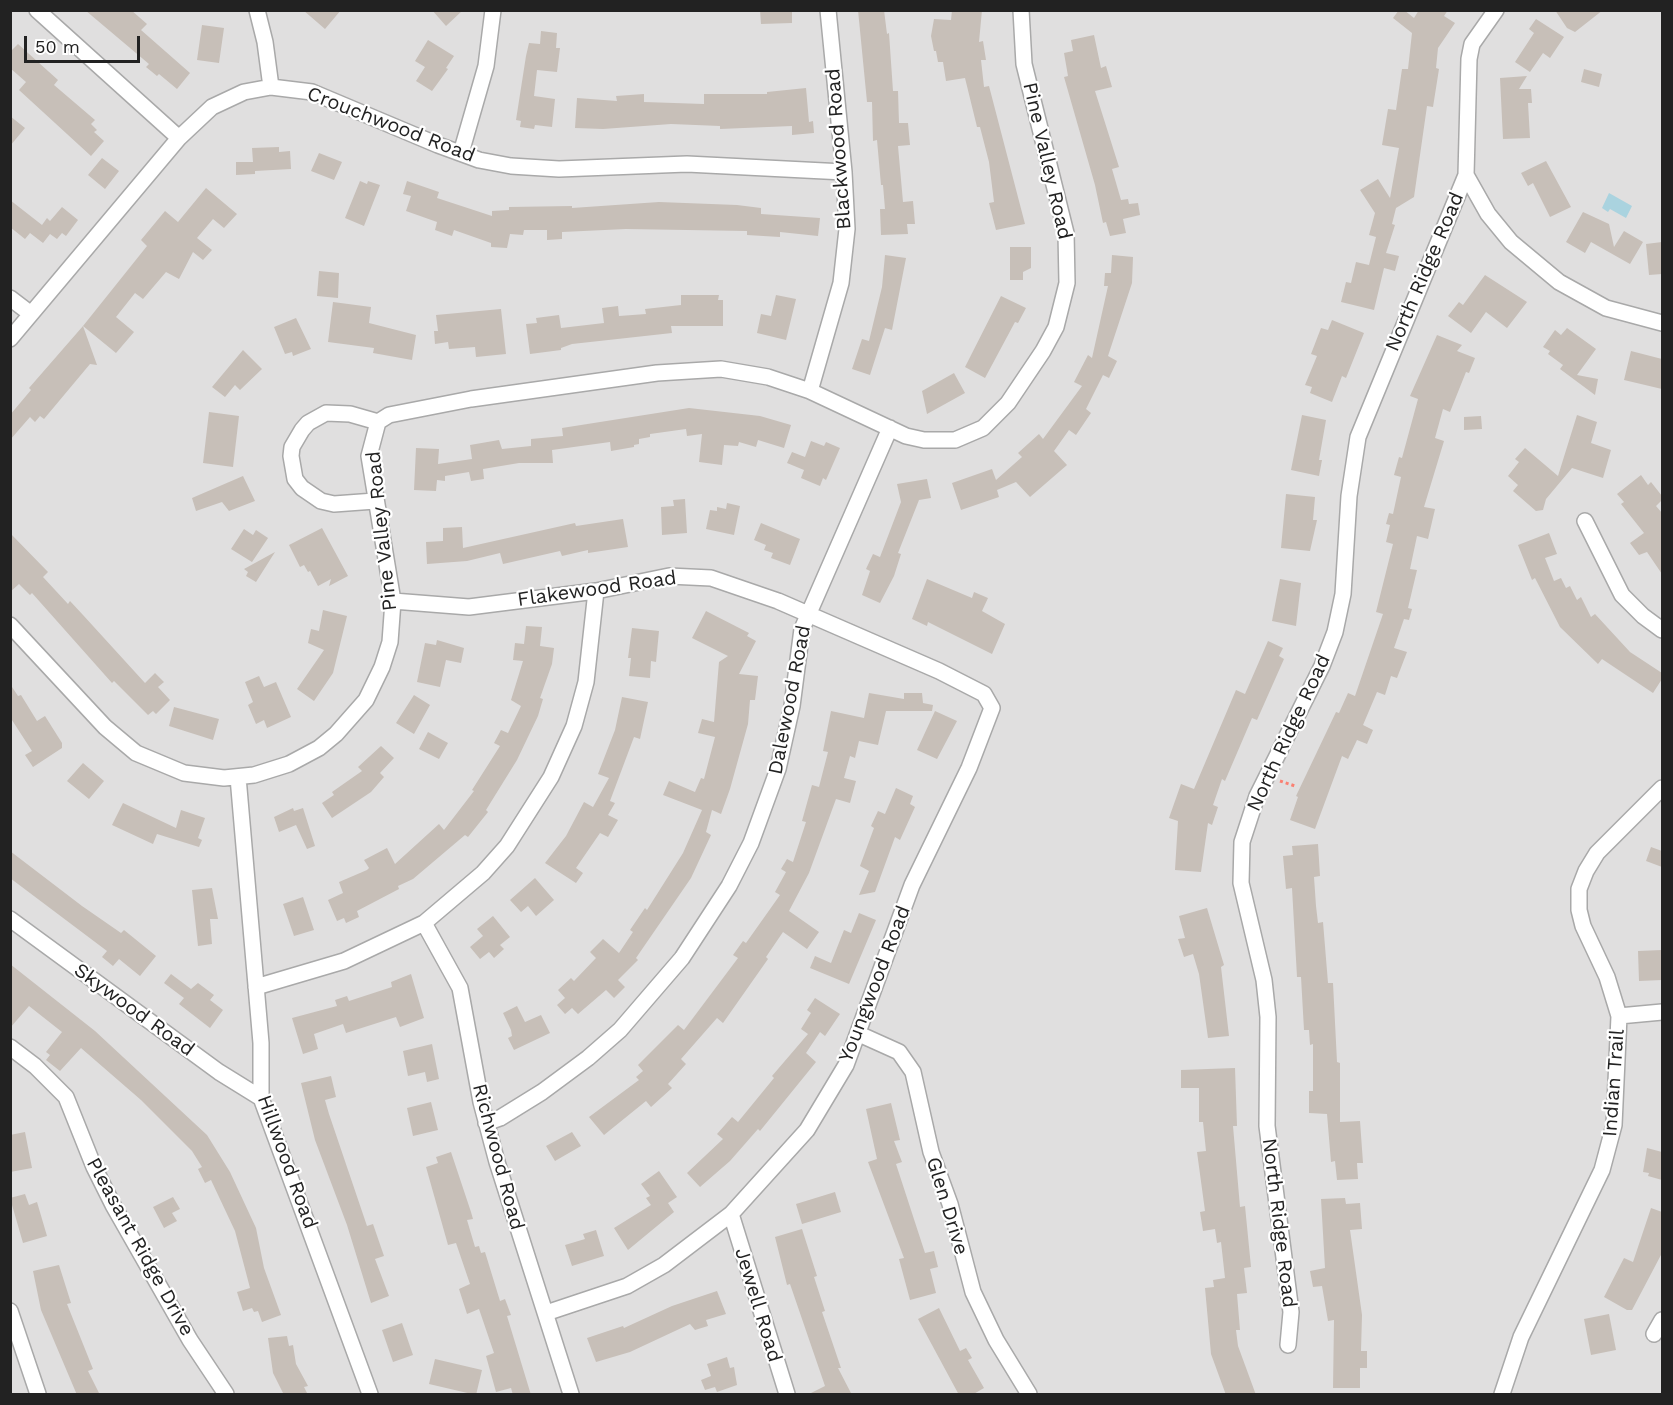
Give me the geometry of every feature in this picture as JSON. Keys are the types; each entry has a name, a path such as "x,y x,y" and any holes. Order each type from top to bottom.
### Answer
{"street":[{"path":"37,10 179,138"},
{"path":"257,10 265,42 271,87"},
{"path":"461,153 486,66 493,10"},
{"name":"Blackwood Road","path":"810,391 841,283 847,230 844,172 828,10"},
{"name":"Pine Valley Road","path":"10,625 105,727 136,753 183,773 238,777 275,770 301,758 328,741 355,715 373,688 387,655 393,601 369,456 378,422 402,411 471,399 677,371 721,369 768,377 810,391 915,438 936,442 955,440 983,428 1023,382 1056,327 1064,303 1068,260 1066,233 1024,64 1021,10"},
{"path":"1496,10 1472,44 1469,59 1466,175 1488,214 1511,242 1559,282 1606,308 1662,323"},
{"name":"Crouchwood Road","path":"10,339 179,138 219,102 244,92 271,87 297,89 323,95 461,153 494,164 529,168 687,164 844,172"},
{"name":"North Ridge Road","path":"1288,1345 1291,1312 1267,1126 1268,1017 1264,980 1241,883 1242,842 1257,796 1322,666 1335,632 1343,594 1349,496 1358,437 1466,175"},
{"path":"10,298 31,314"},
{"path":"375,501 334,504 321,501 302,488 295,479 291,456 292,447 302,430 308,423 326,413 350,414 378,422"},
{"name":"Dalewood Road","path":"486,1123 504,1116 542,1092 588,1058 620,1030 682,958 715,909 751,843 767,804 786,738 802,629 807,614 890,428"},
{"path":"1584,521 1622,595 1643,616 1662,630"},
{"name":"Flakewood Road","path":"393,601 469,607 596,591 669,576 695,576 738,585 807,614 939,671 984,694 990,701"},
{"path":"256,987 344,961 424,923 457,897 502,853 551,777 574,726 581,705 592,639 596,591"},
{"name":"Youngwood Road","path":"546,1313 602,1296 640,1280 731,1214 807,1130 846,1065 860,1034 912,885 991,717 990,701"},
{"name":"Hillwood Road","path":"238,777 261,1043 261,1098 312,1230 370,1395"},
{"name":"Indian Trail","path":"1502,1395 1521,1337 1589,1201 1606,1159 1616,1109 1619,1016 1608,977 1583,926 1579,910 1579,889 1597,853 1657,803 1662,788"},
{"name":"Skywood Road","path":"10,919 219,1072 261,1098"},
{"name":"Richwood Road","path":"424,923 460,988 486,1123 531,1276 546,1313 571,1395"},
{"path":"1619,1016 1662,1012"},
{"name":"Glen Drive","path":"860,1034 899,1052 913,1072 931,1152 950,1204 973,1292 996,1340 1029,1395"},
{"name":"Pleasant Ridge Drive","path":"10,1047 35,1066 66,1097 108,1196 190,1340 226,1395"},
{"name":"Jewell Road","path":"731,1214 787,1395"},
{"path":"10,1311 38,1395"},
{"path":"1654,1334 1662,1320"}],"shaded area":[{"path":"10,11 1662,11 1662,1394 11,1394"}],"water":[{"path":"1609,193 1632,206 1626,218 1610,209 1608,212 1602,208"}],"building":[{"path":"85,10 131,10 147,24 141,30 190,73 177,89 159,74 157,76 146,67 149,64"},
{"path":"303,10 341,10 325,29"},
{"path":"432,10 463,10 446,26"},
{"path":"760,10 792,10 792,23 761,24"},
{"path":"858,10 884,10 887,34 889,33 893,91 898,91 899,123 908,123 910,145 898,146 903,202 913,201 915,224 907,224 908,234 881,235 880,209 885,209 883,185 881,185 877,140 873,141 872,102 867,102"},
{"path":"952,10 982,10 979,42 983,41 986,60 981,60 984,87 989,86 1025,224 996,230 989,203 994,202 989,162 980,127 977,127 965,78 946,81 943,62 938,62 936,51 934,51 931,36 934,19 951,20"},
{"path":"1399,10 1404,10 1414,18 1419,10 1448,10 1444,16 1455,23 1438,48 1436,68 1439,69 1433,107 1427,106 1414,197 1396,208 1392,224 1395,225 1386,253 1399,256 1395,271 1384,268 1374,310 1341,302 1346,282 1351,283 1356,262 1369,265 1376,237 1369,235 1375,213 1360,190 1378,179 1390,198 1399,148 1382,145 1388,109 1396,110 1402,69 1408,69 1412,33 1393,18"},
{"path":"1555,10 1603,10 1575,32 1567,28"},
{"path":"1536,19 1564,37 1550,58 1543,53 1530,72 1515,62 1534,33 1529,29"},
{"path":"202,25 224,28 219,63 197,60"},
{"path":"541,31 557,33 556,48 560,48 557,72 537,70 534,96 555,99 552,127 535,125 534,129 520,127 521,121 516,120 526,56 529,43 540,44"},
{"path":"1094,35 1101,68 1106,66 1112,87 1095,91 1119,167 1112,169 1121,200 1128,199 1129,204 1138,203 1140,215 1123,219 1126,233 1110,236 1106,222 1103,223 1095,185 1064,77 1068,76 1064,53 1073,51 1071,40"},
{"path":"428,40 454,56 446,68 448,69 432,91 416,81 425,67 415,61"},
{"path":"18,44 58,80 54,85 95,120 91,124 97,130 94,132 104,141 91,156 19,90 26,82 10,68 10,52"},
{"path":"1584,69 1602,74 1599,87 1581,82"},
{"path":"1527,76 1519,89 1531,89 1532,103 1528,103 1530,138 1503,139 1500,78"},
{"path":"806,88 809,122 813,121 814,133 792,135 792,126 720,129 720,126 671,124 603,129 575,128 577,98 617,101 616,96 644,94 644,102 704,104 704,94 767,94 767,92"},
{"path":"10,116 25,128 10,146"},
{"path":"279,147 279,152 290,151 291,169 255,171 255,174 236,175 236,162 253,162 252,148"},
{"path":"319,153 342,162 334,180 311,171"},
{"path":"102,158 119,171 105,189 88,175"},
{"path":"1546,161 1571,207 1550,217 1533,183 1528,186 1521,173"},
{"path":"360,181 380,185 364,226 345,218"},
{"path":"407,181 439,192 437,198 492,216 492,211 509,210 509,207 572,206 572,208 659,202 737,205 761,208 761,214 820,218 818,236 780,232 780,237 747,235 747,231 626,229 562,232 562,239 547,240 547,230 524,230 523,235 510,234 507,248 491,247 491,243 454,230 452,236 435,230 437,222 406,211 411,196 403,194"},
{"path":"206,188 237,214 224,228 213,219 197,238 212,250 203,260 193,252 179,279 166,272 143,299 135,293 116,317 134,332 116,353 83,326 147,246 141,240 165,211 178,222"},
{"path":"10,200 42,225 47,218 50,221 62,207 78,220 66,236 62,233 57,239 50,234 43,243 30,233 25,239 10,227"},
{"path":"1583,212 1609,224 1614,247 1624,231 1643,242 1630,264 1591,242 1585,253 1566,242"},
{"path":"1662,242 1662,274 1649,275 1646,244"},
{"path":"1010,247 1031,247 1031,268 1023,272 1023,280 1010,280"},
{"path":"885,255 906,258 892,330 885,328 870,375 852,369 862,339 869,341 882,287"},
{"path":"1112,255 1133,257 1132,283 1108,356 1117,361 1109,378 1103,375 1086,409 1091,413 1076,435 1069,430 1054,451 1067,465 1030,497 1016,482 997,490 999,497 961,510 952,483 992,469 996,480 1022,457 1018,453 1039,434 1043,439 1082,386 1074,382 1088,355 1092,358 1108,286 1104,286 1105,273 1111,273"},
{"path":"319,271 339,273 338,298 317,296"},
{"path":"1485,275 1527,302 1507,328 1486,312 1471,333 1448,316 1459,302 1463,305"},
{"path":"681,295 719,295 718,300 723,300 723,326 671,326 672,333 572,344 561,350 530,354 526,324 537,323 536,318 559,315 561,328 604,323 602,308 618,306 619,316 646,314 645,309 681,305"},
{"path":"776,295 796,299 786,340 757,333 761,314 771,316"},
{"path":"1001,296 1026,308 1018,323 1015,322 985,378 965,367"},
{"path":"333,302 371,307 369,323 416,335 412,360 373,353 374,348 328,342"},
{"path":"501,309 506,354 476,357 475,347 449,349 448,342 435,344 434,331 438,331 436,315"},
{"path":"296,318 311,349 293,356 292,352 285,354 274,327"},
{"path":"1332,320 1364,333 1346,378 1342,376 1332,402 1310,393 1312,387 1305,385 1317,356 1311,354 1321,328 1328,330"},
{"path":"83,326 97,365 90,364 44,419 40,416 35,422 30,417 10,440 10,415 31,390 29,388"},
{"path":"1567,328 1596,349 1577,375 1598,379 1595,395 1560,369 1563,365 1548,354 1550,351 1543,347 1555,330 1561,335"},
{"path":"1437,335 1462,345 1457,351 1475,358 1469,373 1466,372 1450,412 1443,409 1435,438 1444,441 1424,507 1435,509 1428,539 1417,536 1410,569 1417,570 1408,608 1412,609 1409,620 1404,619 1394,648 1407,652 1397,678 1391,676 1385,695 1377,692 1363,725 1373,730 1367,744 1357,740 1348,759 1342,756 1315,829 1290,820 1298,797 1296,796 1336,712 1339,713 1348,693 1355,696 1383,614 1376,612 1393,544 1386,542 1390,525 1386,524 1389,513 1393,514 1401,477 1394,475 1399,457 1402,458 1418,399 1410,396"},
{"path":"243,350 262,369 240,390 235,385 225,397 212,387"},
{"path":"1631,351 1662,359 1662,389 1624,380"},
{"path":"954,373 965,393 927,414 922,391"},
{"path":"689,408 760,416 791,425 784,448 758,440 756,447 739,442 738,446 724,445 722,465 699,462 702,434 687,436 686,429 650,434 650,437 639,439 639,444 634,447 611,451 610,442 552,450 553,463 519,463 483,469 484,479 471,481 469,472 445,476 445,481 437,480 436,491 414,490 416,448 439,449 438,464 472,459 470,445 499,440 502,449 531,446 531,439 563,436 562,428"},
{"path":"209,412 239,416 233,467 203,463"},
{"path":"1302,415 1326,420 1319,460 1322,460 1319,476 1291,470"},
{"path":"1577,415 1597,422 1591,443 1611,450 1603,478 1572,468 1546,499 1543,510 1536,511 1513,491 1518,485 1508,476 1519,462 1515,459 1525,448 1558,476"},
{"path":"1481,416 1482,429 1464,430 1464,417"},
{"path":"811,441 824,446 826,442 840,448 826,480 823,478 820,486 801,478 804,470 787,463 792,452 805,457"},
{"path":"1641,475 1648,485 1651,482 1662,496 1662,500 1656,506 1662,513 1662,574 1647,552 1639,555 1630,543 1644,533 1621,504 1624,502 1617,494"},
{"path":"243,476 255,501 229,511 222,502 196,511 192,498"},
{"path":"927,479 931,498 919,500 898,553 901,554 894,576 880,603 862,595 870,571 866,569 873,554 880,557 901,502 897,484"},
{"path":"1286,494 1315,497 1313,520 1317,520 1310,551 1281,548"},
{"path":"685,499 687,533 662,535 661,507 674,506 673,500"},
{"path":"727,503 740,506 734,535 706,529 710,510 717,511 717,507 726,509"},
{"path":"623,519 628,547 588,553 588,550 562,556 560,551 503,564 500,553 467,561 427,564 426,542 443,541 443,528 462,527 463,548 575,523 576,526"},
{"path":"761,523 800,539 790,565 771,558 773,553 764,550 766,545 754,540"},
{"path":"322,528 348,576 329,586 331,579 318,586 310,571 308,572 304,565 300,567 289,545"},
{"path":"244,529 253,535 256,530 268,538 252,562 231,549"},
{"path":"10,533 48,572 43,577 68,604 70,601 145,683 155,673 164,682 158,687 170,700 156,714 153,711 148,715 114,681 112,683 32,593 30,595 19,584 10,592"},
{"path":"1549,533 1557,554 1545,558 1554,581 1561,578 1566,588 1570,586 1577,600 1581,597 1591,617 1595,614 1630,652 1662,673 1662,679 1653,693 1602,659 1598,664 1560,627 1535,578 1532,580 1518,545"},
{"path":"275,552 256,582 246,576 248,572 244,569"},
{"path":"927,579 972,598 974,592 988,598 982,611 1005,624 992,654 928,622 927,626 912,619"},
{"path":"1280,579 1301,583 1296,626 1272,621"},
{"path":"323,610 347,616 333,673 314,701 297,689 324,650 308,643 311,629 319,631"},
{"path":"706,611 749,633 747,636 756,641 739,674 758,676 755,700 750,700 748,724 730,789 721,814 712,810 706,832 711,835 691,878 636,958 638,960 618,980 625,987 614,998 606,990 578,1014 572,1008 565,1014 557,1005 565,998 558,990 571,978 574,981 596,958 590,952 603,939 619,953 633,932 630,930 645,908 647,910 683,853 702,810 663,795 669,781 695,792 701,778 704,779 715,737 698,733 702,719 714,722 719,662 728,656 692,638"},
{"path":"526,626 542,627 540,646 554,648 552,664 540,698 543,699 538,716 517,760 486,810 488,812 468,837 465,835 413,879 357,911 359,917 346,923 344,918 337,921 328,900 343,893 339,882 367,870 369,868 364,860 387,848 395,864 439,824 444,830 474,791 472,790 500,746 494,743 501,730 508,733 521,706 511,700 523,661 513,660 515,643 524,644"},
{"path":"632,628 659,631 656,662 651,661 650,678 629,676 631,658 628,658"},
{"path":"437,640 464,648 461,663 446,660 440,687 417,682 425,643 436,645"},
{"path":"1268,641 1283,648 1279,656 1284,659 1257,720 1252,718 1225,781 1222,779 1213,805 1218,807 1212,825 1208,823 1201,872 1175,870 1178,821 1169,818 1181,784 1194,789 1236,690 1245,694"},
{"path":"259,676 264,687 276,682 291,717 267,728 264,720 256,724 248,705 253,702 245,682"},
{"path":"10,684 18,696 21,695 37,721 45,716 62,743 62,748 33,767 25,755 32,751 10,717"},
{"path":"869,693 904,699 904,693 922,693 923,703 933,705 932,711 886,711 878,745 859,741 855,758 850,756 844,778 856,781 850,803 836,799 809,873 789,911 819,932 807,949 783,932 766,957 768,959 723,1023 717,1018 681,1059 686,1064 668,1084 672,1088 651,1107 646,1101 604,1135 589,1117 639,1080 636,1077 643,1071 638,1065 678,1025 684,1030 738,958 733,955 743,941 746,943 780,895 775,892 786,872 781,869 787,859 793,862 806,822 802,821 812,785 819,787 828,752 823,751 831,711 864,718"},
{"path":"414,695 430,705 414,734 396,723"},
{"path":"622,697 648,702 640,739 634,737 610,801 615,803 608,815 618,820 608,837 600,833 576,868 583,873 576,883 545,863 566,836 584,802 593,807 609,778 598,774 615,730"},
{"path":"174,707 219,719 213,740 169,726"},
{"path":"935,711 957,721 937,759 917,750"},
{"path":"428,732 448,743 439,759 419,749"},
{"path":"381,746 394,758 380,773 384,777 371,792 332,818 322,803 334,795 332,792 362,771 358,767"},
{"path":"83,763 104,781 89,799 67,781"},
{"path":"896,788 913,796 910,804 915,807 900,840 895,837 875,892 859,895 869,871 860,866 874,828 871,826 878,811 885,814"},
{"path":"123,803 176,828 181,810 205,818 198,838 202,840 199,847 157,834 153,844 112,825"},
{"path":"293,808 294,811 303,808 315,846 307,849 296,825 279,832 274,817"},
{"path":"1318,844 1320,876 1314,877 1316,906 1318,923 1323,922 1328,983 1333,983 1337,1062 1340,1063 1340,1122 1360,1121 1363,1163 1357,1163 1358,1179 1337,1180 1335,1161 1331,1162 1327,1114 1309,1113 1309,1091 1313,1091 1313,1044 1310,1045 1309,1030 1304,1030 1301,977 1297,977 1292,888 1286,889 1283,856 1293,855 1292,846"},
{"path":"1651,847 1662,851 1662,867 1646,861"},
{"path":"10,851 82,906 121,933 124,930 156,956 140,976 119,959 113,966 102,957 107,951 10,878"},
{"path":"535,878 554,900 536,916 528,906 521,912 510,900"},
{"path":"212,888 218,919 210,919 212,944 198,946 192,890"},
{"path":"303,897 314,930 294,936 283,904"},
{"path":"1207,908 1224,965 1221,967 1229,1036 1208,1038 1199,974 1193,954 1184,957 1178,939 1185,938 1179,916"},
{"path":"859,913 876,920 849,984 810,968 815,956 831,963 844,930 851,933"},
{"path":"493,916 510,937 500,945 504,949 494,958 489,952 480,959 470,947 483,936 477,929"},
{"path":"1662,950 1662,980 1639,981 1638,951"},
{"path":"10,964 95,1031 207,1135 230,1172 256,1228 264,1268 281,1315 262,1322 258,1311 254,1312 252,1308 243,1311 237,1292 250,1288 235,1231 211,1180 205,1183 198,1169 202,1167 192,1151 141,1100 81,1048 60,1071 46,1060 50,1055 46,1052 62,1032 29,1006 10,1028"},
{"path":"171,974 191,989 198,983 214,995 210,1000 223,1010 210,1028 179,1004 184,998 164,983"},
{"path":"411,974 424,1018 400,1027 396,1017 346,1033 343,1024 314,1034 318,1049 303,1054 292,1018 337,1006 335,1000 347,996 349,1001 392,987 391,982"},
{"path":"815,998 840,1014 825,1036 820,1032 806,1053 816,1062 760,1131 758,1129 730,1161 700,1187 687,1173 723,1139 717,1134 732,1117 738,1122 774,1078 772,1076 808,1034 801,1029 811,1013 807,1010"},
{"path":"517,1006 525,1022 541,1015 550,1033 514,1050 508,1038 512,1036 511,1030 503,1013"},
{"path":"432,1044 439,1079 427,1082 425,1072 408,1076 403,1051"},
{"path":"1235,1068 1237,1126 1233,1126 1240,1207 1245,1206 1251,1267 1244,1268 1247,1293 1237,1294 1240,1330 1236,1330 1238,1346 1256,1395 1226,1395 1211,1354 1205,1288 1214,1287 1213,1280 1225,1278 1221,1242 1217,1243 1215,1229 1203,1231 1200,1212 1205,1211 1197,1152 1206,1151 1203,1122 1199,1122 1199,1088 1181,1088 1181,1070"},
{"path":"331,1076 336,1097 325,1100 329,1114 367,1226 373,1224 384,1256 375,1259 389,1296 371,1303 347,1225 315,1140 301,1083"},
{"path":"431,1102 438,1130 413,1136 407,1108"},
{"path":"891,1103 900,1140 894,1141 902,1162 896,1164 925,1253 934,1251 938,1267 930,1269 936,1293 910,1300 899,1259 904,1258 868,1162 877,1159 866,1109"},
{"path":"25,1132 32,1168 10,1172 10,1135"},
{"path":"572,1132 581,1146 555,1161 546,1146"},
{"path":"1647,1148 1662,1152 1662,1180 1643,1172"},
{"path":"451,1152 473,1219 467,1220 475,1247 479,1246 481,1253 485,1252 500,1301 505,1299 511,1315 507,1316 531,1395 513,1395 511,1388 496,1392 486,1356 494,1353 479,1309 467,1314 459,1289 470,1284 456,1243 448,1245 426,1167 438,1163 436,1157"},
{"path":"659,1171 677,1197 668,1203 674,1212 628,1250 614,1228 651,1205 646,1198 650,1196 641,1184"},
{"path":"835,1192 841,1212 802,1224 796,1204"},
{"path":"25,1194 29,1205 37,1202 47,1236 23,1243 10,1198"},
{"path":"173,1197 180,1209 172,1213 177,1221 164,1228 153,1207"},
{"path":"1345,1198 1346,1204 1360,1203 1362,1229 1350,1230 1362,1315 1361,1351 1367,1351 1367,1368 1360,1368 1360,1388 1333,1388 1334,1320 1328,1321 1322,1286 1313,1287 1310,1271 1325,1268 1321,1199"},
{"path":"1651,1208 1662,1212 1662,1253 1632,1310 1627,1310 1604,1297 1624,1258 1633,1262"},
{"path":"802,1229 817,1276 814,1277 825,1311 822,1312 841,1368 838,1368 852,1395 807,1395 825,1386 790,1284 787,1285 775,1237"},
{"path":"596,1230 604,1256 572,1266 565,1245 585,1239 583,1234"},
{"path":"59,1265 71,1303 67,1304 93,1369 88,1371 100,1395 77,1395 41,1310 33,1271"},
{"path":"717,1291 726,1314 706,1320 708,1326 695,1330 690,1324 630,1352 596,1362 587,1338 623,1326 624,1328 672,1306"},
{"path":"939,1308 960,1351 966,1348 972,1358 968,1360 984,1388 972,1395 959,1395 918,1319"},
{"path":"1609,1314 1616,1350 1591,1355 1584,1319"},
{"path":"402,1323 413,1355 393,1362 382,1330"},
{"path":"287,1336 289,1346 293,1345 296,1364 308,1386 304,1387 308,1395 284,1395 273,1373 268,1338"},
{"path":"727,1357 730,1368 734,1367 737,1385 717,1392 715,1387 705,1390 701,1380 711,1376 707,1364"},
{"path":"435,1359 482,1370 476,1395 429,1384"}]}
